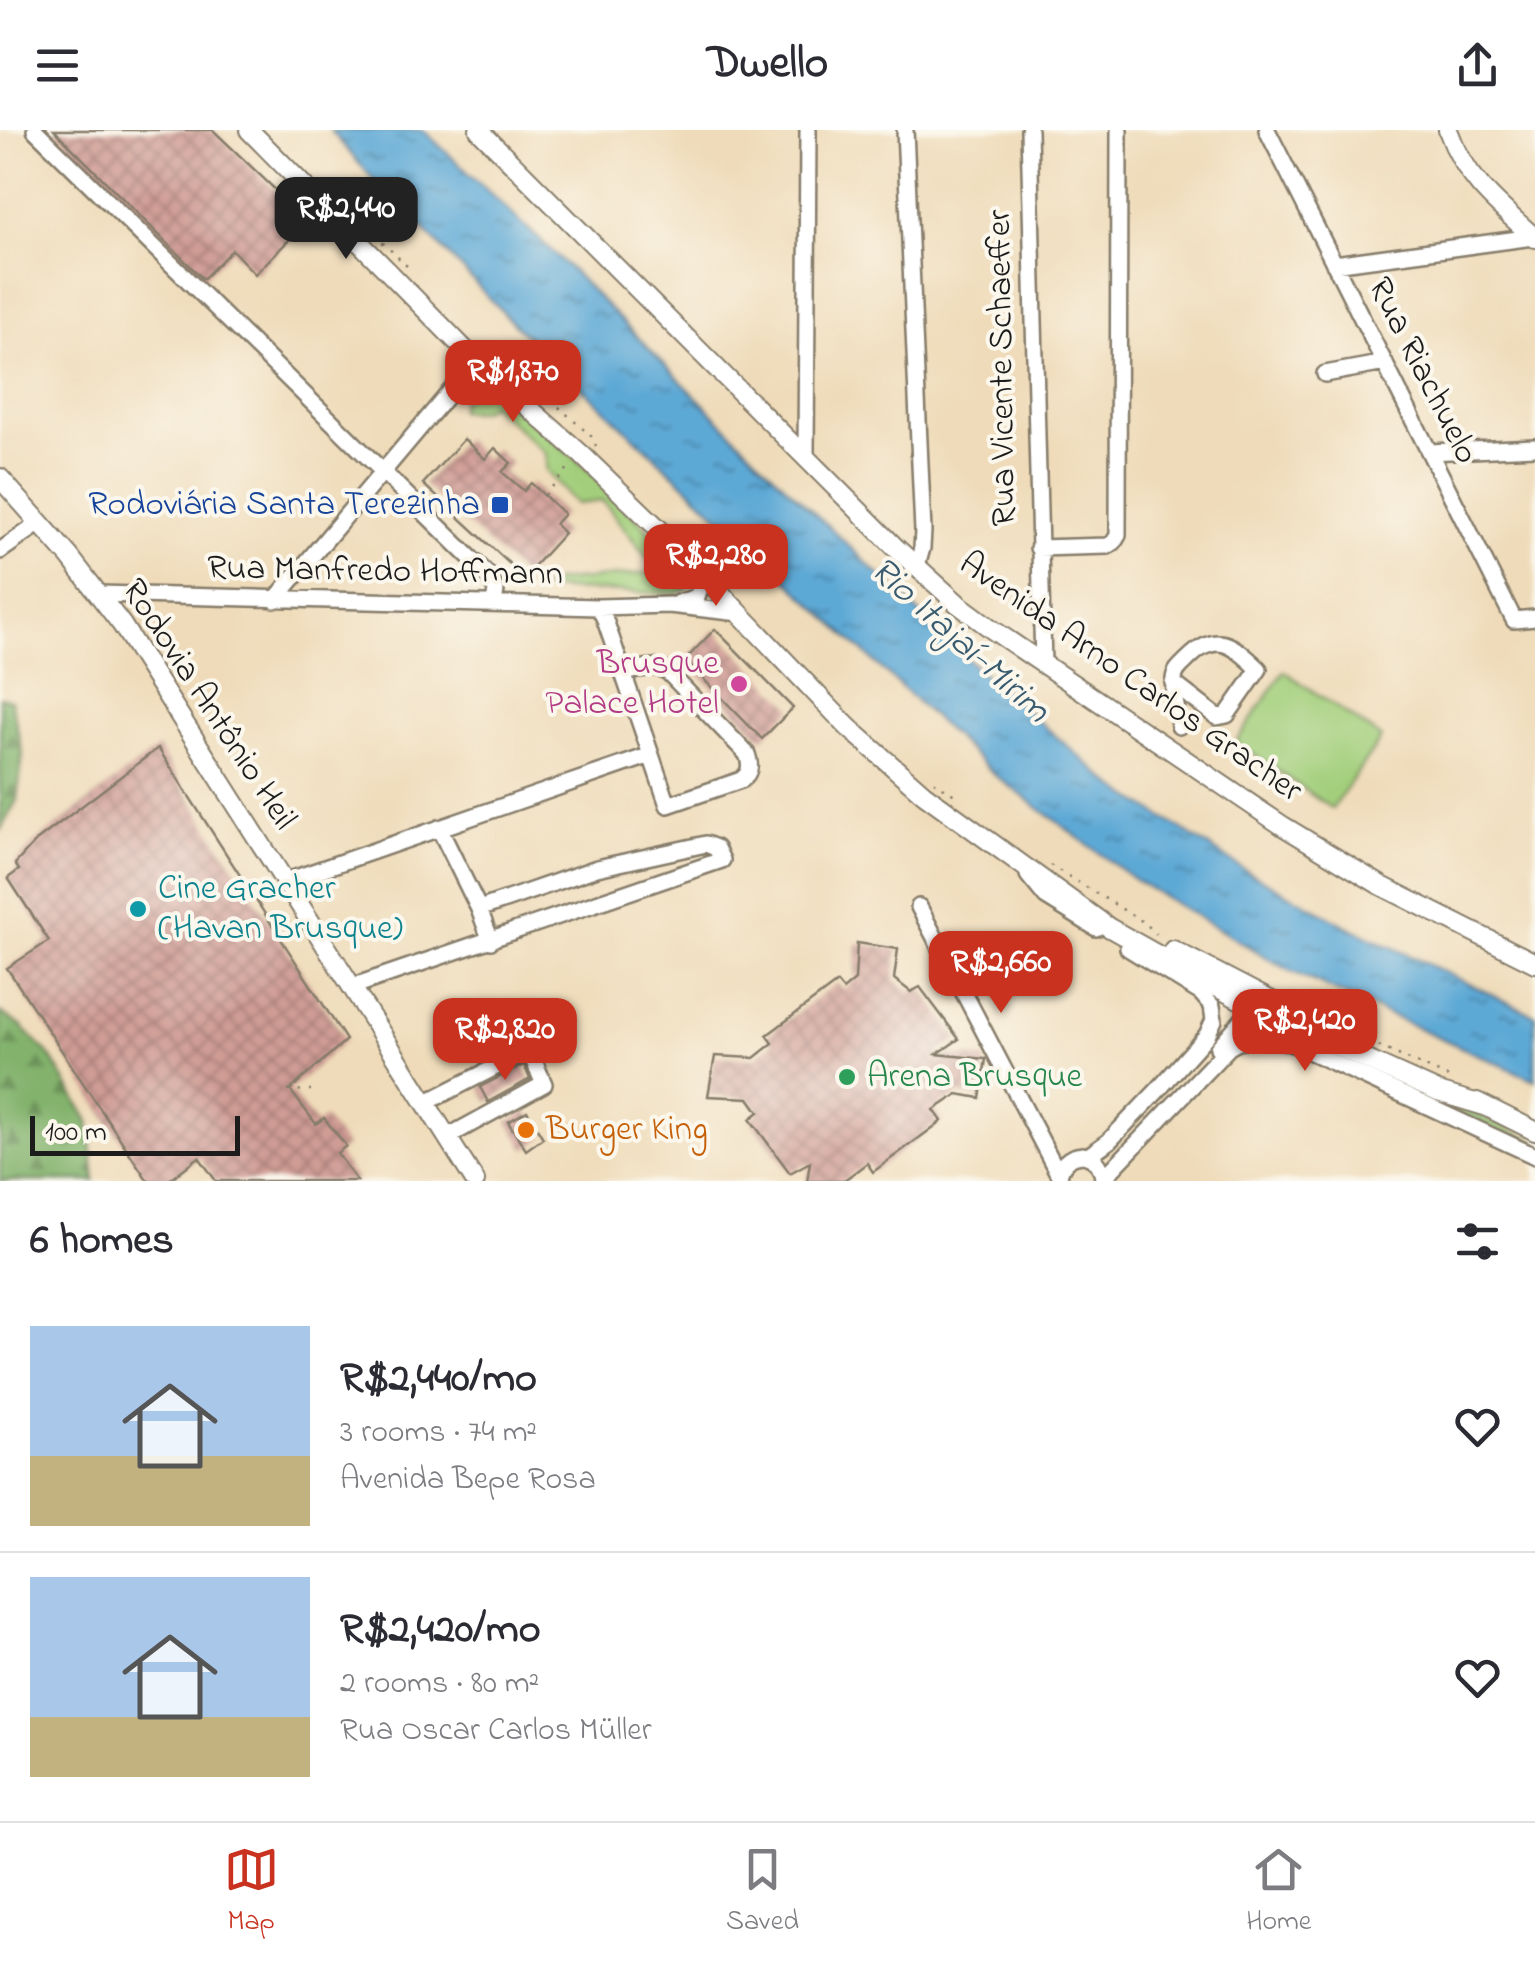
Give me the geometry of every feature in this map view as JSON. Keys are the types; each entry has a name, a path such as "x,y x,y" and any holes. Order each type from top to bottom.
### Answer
{"main road":[{"path":"248,130 476,361 581,454 697,568 885,762 1108,927 1250,1005 1438,1092 1485,1106"},
{"name":"Avenida Arno Carlos Gracher","path":"478,130 896,548 958,604 1338,861 1535,963"},
{"path":"1448,130 1474,180 1534,238"},
{"name":"Rodovia Antônio Heil","path":"0,478 99,594 183,719 475,1181"},
{"path":"1049,883 1292,1012 1442,1082 1535,1131"},
{"path":"1198,963 1204,972 1245,994 1250,1005"}],"street":[{"path":"35,130 487,574 496,590 494,604"},
{"path":"806,458 808,130"},
{"path":"905,130 923,531 917,566"},
{"name":"Rua Vicente Schaeffer","path":"1028,130 1042,664"},
{"path":"1038,548 1108,546 1118,536 1119,130"},
{"name":"Rua Riachuelo","path":"1267,130 1514,620 1535,618"},
{"path":"1334,264 1534,238"},
{"path":"275,600 476,361"},
{"path":"1325,374 1385,363"},
{"path":"1430,452 1535,447"},
{"path":"0,551 40,522"},
{"path":"669,605 697,597 697,568"},
{"name":"Rua Manfredo Hoffmann","path":"99,594 598,607 669,605 740,613"},
{"path":"598,607 668,805 741,780 750,770 747,754 668,672 650,666 624,674"},
{"path":"1173,683 1217,717 1228,715 1260,669 1238,650 1221,642 1210,643 1194,654 1176,672 1173,683 1179,726"},
{"path":"1168,748 1179,726 1198,703"},
{"path":"284,882 651,755"},
{"path":"439,828 492,941"},
{"path":"351,987 722,860 716,848 706,844 597,868 479,909"},
{"path":"919,907 1044,1146 1062,1172 1078,1156 1088,1156 1110,1141 1206,1034 1214,1014 1207,999 1190,985 1046,897 1016,860"},
{"path":"1125,1156 1130,1142 1226,1040 1250,1005"},
{"path":"1103,1180 1229,1047 1238,1041 1269,1037 1296,1045 1535,1156"},
{"path":"425,1103 529,1050 544,1084 446,1137"},
{"path":"1088,1156 1100,1166 1103,1180"}],"path":[{"path":"362,229 379,237 419,279"},
{"path":"515,375 532,383 591,436 600,452"},
{"path":"544,496 572,464"},
{"path":"924,776 954,794"},
{"path":"1036,861 1055,867 1159,936"},
{"path":"1370,1042 1452,1080"},
{"path":"288,1091 310,1090"}],"green space":[{"path":"479,390 498,392 509,400 597,478 684,566 691,582 685,590 675,594 541,589 555,582 658,572 603,501 576,504 546,470 546,454 491,404 476,411 459,410 462,400"},
{"path":"1284,671 1381,738 1332,809 1236,742"},
{"path":"0,697 11,700 23,754 17,800 0,831"},
{"path":"0,1012 21,1026 51,1057 89,1121 95,1181 0,1181"},
{"path":"1255,1012 1535,1141 1535,1149 1275,1029 1257,1024 1241,1029"}],"water":[{"path":"330,130 423,130 978,669 1115,787 1245,870 1347,926 1535,1015 1535,1080 1290,971 1135,880 996,776 516,326 377,184"}],"building":[{"path":"54,130 213,130 308,221 255,274 232,250 203,279"},
{"name":"Rodoviária Santa Terezinha","path":"464,439 485,459 495,448 511,463 502,472 524,491 531,483 564,514 555,524 564,533 524,577 423,484"},
{"name":"Brusque Palace Hotel","path":"715,629 793,708 762,739 685,660"},
{"path":"158,748 346,1040 290,1090 316,1124 324,1118 346,1146 337,1153 357,1181 216,1181 199,1157 168,1181 148,1181 7,968 49,941 8,878 19,870 15,864 36,841"},
{"name":"Arena Brusque","path":"857,943 898,949 894,979 911,992 920,987 959,1039 937,1054 986,1059 980,1098 958,1094 934,1110 942,1121 873,1172 867,1163 843,1181 807,1181 810,1162 790,1173 750,1119 759,1112 749,1098 708,1096 715,1056 754,1058 773,1043 767,1035 837,983 843,990 855,980"},
{"path":"524,1065 530,1079 488,1102 480,1087"},
{"name":"Burger King","path":"527,1111 543,1138 526,1150 508,1122"}],"place":[{"name":"Rodoviária Santa Terezinha","path":"500,505"},
{"name":"Brusque Palace Hotel","path":"739,684"},
{"name":"Cine Gracher (Havan Brusque)","path":"138,909"},
{"name":"Arena Brusque","path":"847,1077"},
{"name":"Burger King","path":"526,1130"}],"water label":[{"name":"Rio Itajaí-Mirim","path":"959,641"}]}
